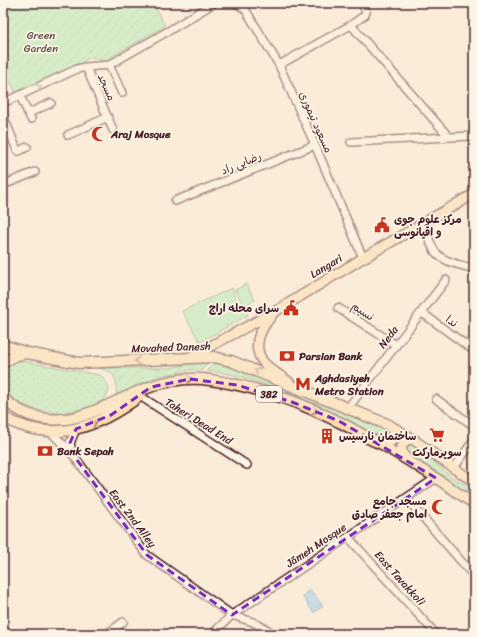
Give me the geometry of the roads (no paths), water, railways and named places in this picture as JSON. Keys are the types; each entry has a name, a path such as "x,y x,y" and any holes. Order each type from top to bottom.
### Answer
{"highway":[{"name":"Movahed Danesh","path":"3,345 27,353 79,363 214,357 232,361 389,425"},
{"path":"3,363 14,356 27,353"},
{"name":"382","path":"5,400 24,413 40,419 70,420 84,416 151,387 171,381 190,379 207,380 237,385 292,402 339,421 379,443"},
{"path":"3,416 32,428 51,432 76,429 111,415 151,387"},
{"path":"379,443 385,444 394,439 394,432 389,425"}],"main road":[{"name":"Langari","path":"190,357 276,311 363,258 474,194"},
{"path":"276,311 262,328 257,344 257,351 264,364 293,385"},
{"name":"Movahed Danesh","path":"389,425 414,439 453,469 474,481"},
{"path":"407,459 403,454 401,447 406,440 414,439"},
{"name":"382","path":"379,443 407,459 474,504"},
{"path":"448,486 474,496"}],"street":[{"path":"3,103 86,67 109,65 214,3"},
{"name":"مسعود تیموری","path":"236,3 245,8 279,65 363,258"},
{"path":"279,65 351,25 365,15 366,12 362,3"},
{"path":"351,25 449,137"},
{"path":"109,65 122,93"},
{"name":"مسجد","path":"86,67 113,130"},
{"path":"20,96 30,116 51,104"},
{"path":"3,115 17,150 19,151 27,147"},
{"name":"مسجد","path":"68,135 108,117"},
{"path":"351,142 474,136"},
{"name":"رضایی راد","path":"175,201 315,145"},
{"path":"3,185 35,172"},
{"path":"424,223 434,250 439,256 446,260 474,269"},
{"name":"Neda","path":"348,408 446,280"},
{"name":"نسیم","path":"338,308 396,345"},
{"name":"ندا","path":"421,312 470,348"},
{"name":"Taheri Dead End","path":"140,396 247,465"},
{"path":"436,399 474,426"},
{"path":"74,456 70,442 76,429"},
{"name":"East 2nd Alley","path":"51,432 74,456 147,556 232,615 253,622 275,634"},
{"path":"453,469 474,440"},
{"name":"Jāmeh Mosque","path":"212,634 232,615 436,478"},
{"path":"406,498 474,576"},
{"name":"East Tavakkoli","path":"348,537 436,634"},
{"path":"107,634 123,622"}],"water":[{"path":"310,589 323,606 314,613 302,596"}],"place":[{"name":"Araj Mosque","path":"99,134"},
{"name":"مرکز علوم جوی و اقیانوسی","path":"382,225"},
{"name":"سرای محله اراج","path":"291,308"},
{"name":"Parsian Bank","path":"287,356"},
{"name":"Aghdasiyeh Metro Station","path":"303,384"},
{"name":"سوپرمارکت","path":"437,435"},
{"name":"ساختمان نارسیس","path":"327,436"},
{"name":"Bank Sepah","path":"45,451"},
{"name":"مسجد جامع امام جعفر صادق","path":"439,507"}],"park label":[{"name":"Green Garden","path":"41,41"}]}
